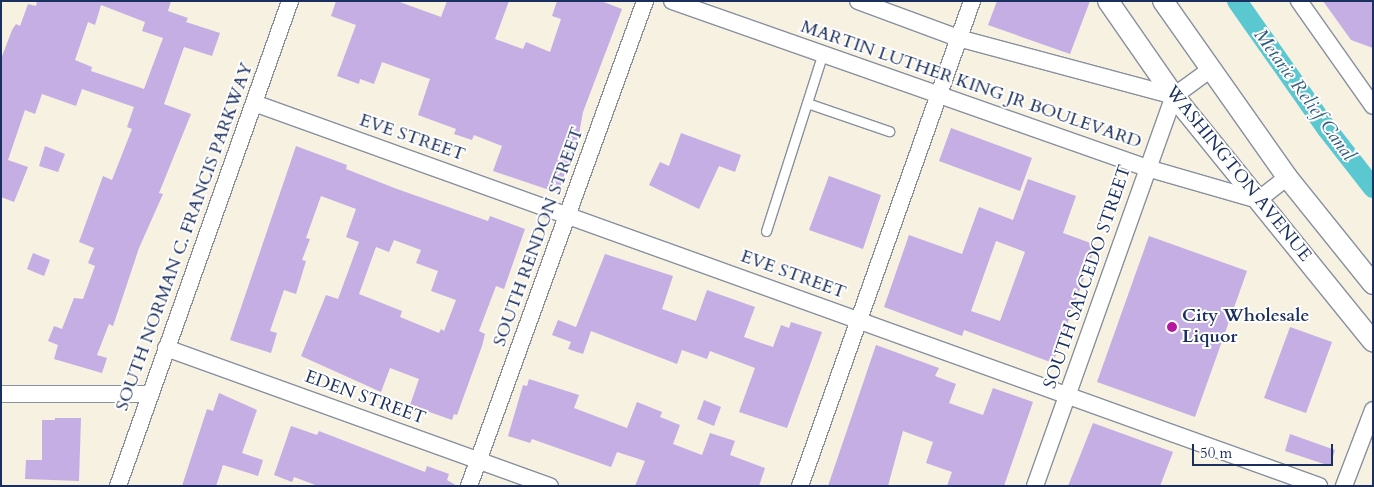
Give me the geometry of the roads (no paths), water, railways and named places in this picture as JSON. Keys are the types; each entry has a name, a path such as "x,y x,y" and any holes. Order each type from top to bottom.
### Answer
{"street":[{"name":"SOUTH NORMAN C. FRANCIS PARKWAY","path":"118,486 290,1"},
{"name":"SOUTH RENDON STREET","path":"469,486 645,1"},
{"name":"MARTIN LUTHER KING JR BOULEVARD","path":"672,1 1148,168 1258,200"},
{"path":"858,1 958,38 1174,96 1211,69"},
{"path":"800,486 860,321 937,95 972,1"},
{"name":"WASHINGTON AVENUE","path":"1163,1 1287,177 1373,284"},
{"path":"1299,1 1373,106"},
{"name":"WASHINGTON AVENUE","path":"1113,3 1174,96 1373,342"},
{"name":"SOUTH SALCEDO STREET","path":"1035,486 1174,96"},
{"name":"EVE STREET","path":"254,103 569,214 1318,486"},
{"path":"1258,200 1287,177"},
{"name":"EDEN STREET","path":"166,348 550,486"},
{"path":"1,394 150,394"},
{"path":"1344,486 1373,410"}],"lane":[{"path":"766,231 822,55"},
{"path":"807,103 889,131"}],"waterway":[{"name":"Metarie Relief Canal","path":"1237,1 1327,129 1373,188"}],"place":[{"name":"City Wholesale Liquor","path":"1172,327"}]}
